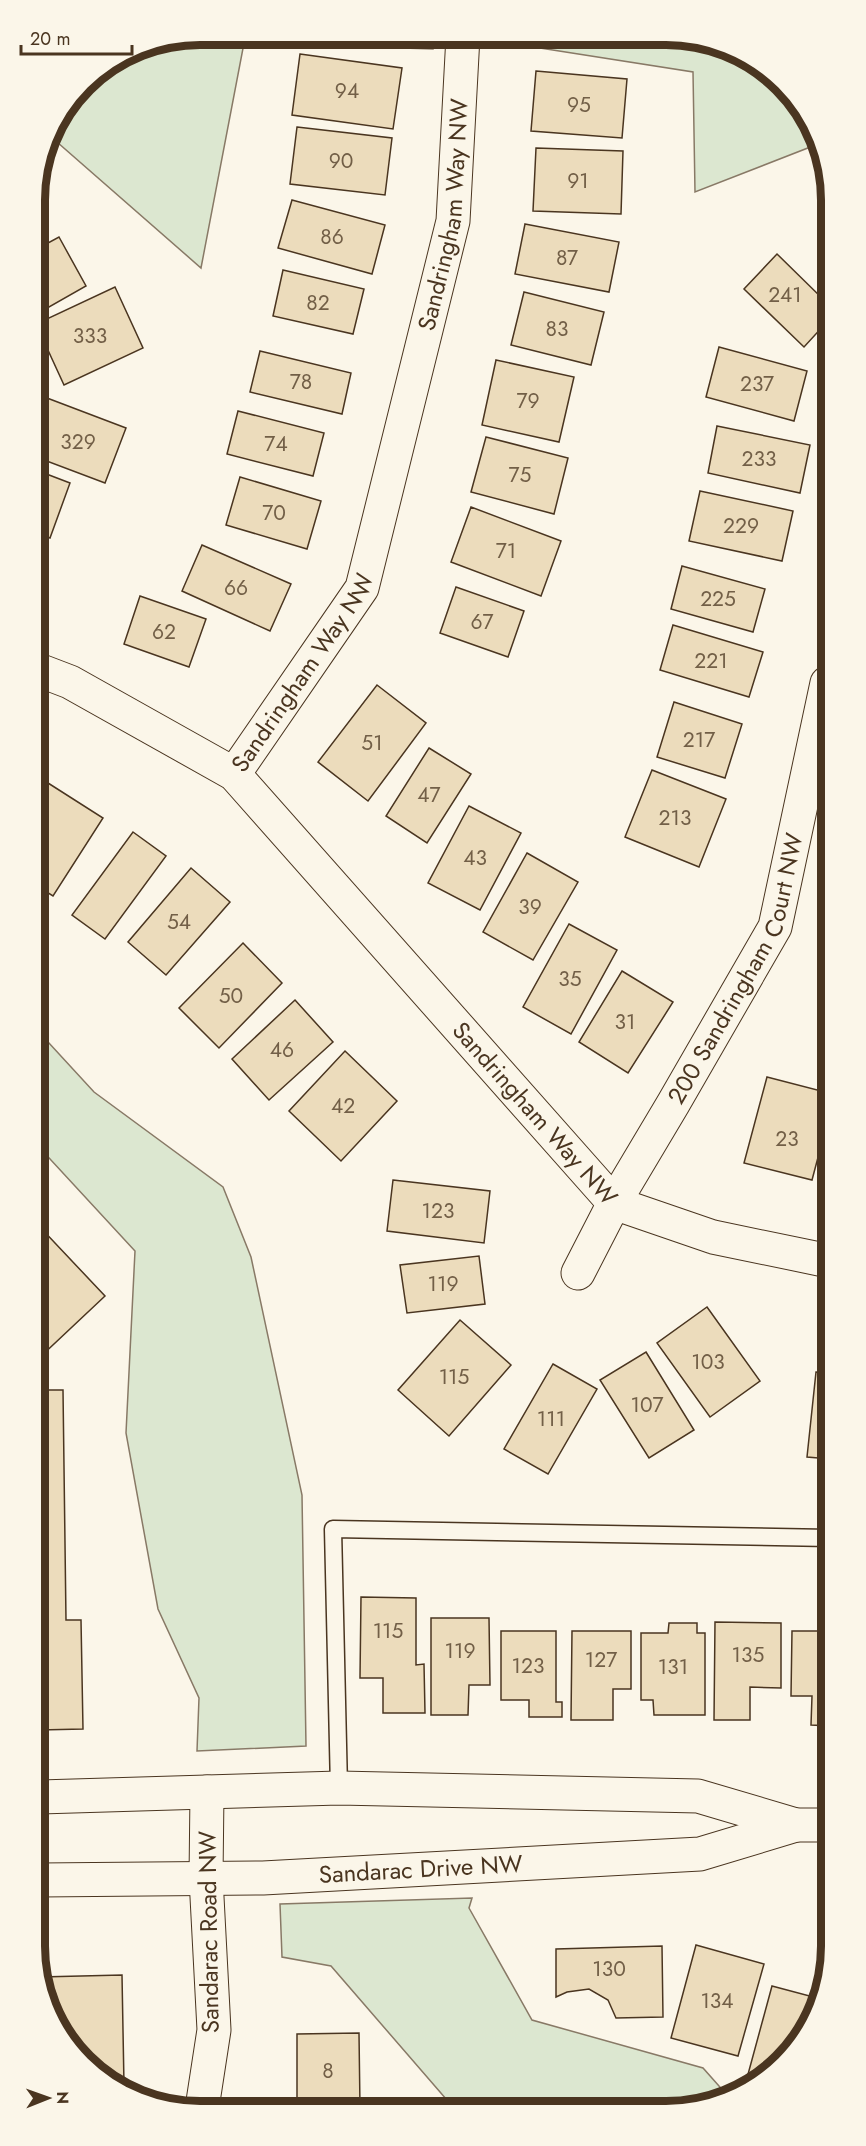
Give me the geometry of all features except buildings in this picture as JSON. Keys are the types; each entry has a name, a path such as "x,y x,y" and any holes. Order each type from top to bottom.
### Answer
{"street":[{"name":"Sandringham Way NW","path":"463,45 453,221 362,588 234,774 614,1203 713,1237 821,1259"},
{"path":"45,672 70,682 234,774"},
{"name":"200 Sandringham Court NW","path":"578,1273 614,1203 775,927 821,711"},
{"name":"Sandarac Drive NW","path":"45,1797 339,1788 698,1796 796,1825 821,1825"},
{"name":"Sandarac Road NW","path":"203,2101 214,2030 206,1878 207,1792"},
{"name":"Sandarac Drive NW","path":"45,1880 263,1878 700,1854 796,1825"}],"lane":[{"path":"339,1788 333,1529 821,1538"}],"green space":[{"path":"190,45 244,45 201,268 57,142 66,123 90,90 114,71 132,61 150,53"},
{"path":"307,45 433,45 433,49"},
{"path":"521,45 676,45 716,53 743,66 776,90 800,123 811,147 695,192 693,72"},
{"path":"45,1039 94,1092 223,1187 251,1257 302,1495 306,1746 197,1751 199,1698 158,1609 126,1433 135,1251 45,1154"},
{"path":"472,1898 469,1908 532,2020 703,2068 723,2090 686,2100 666,2101 448,2101 331,1966 282,1957 280,1904"}]}
